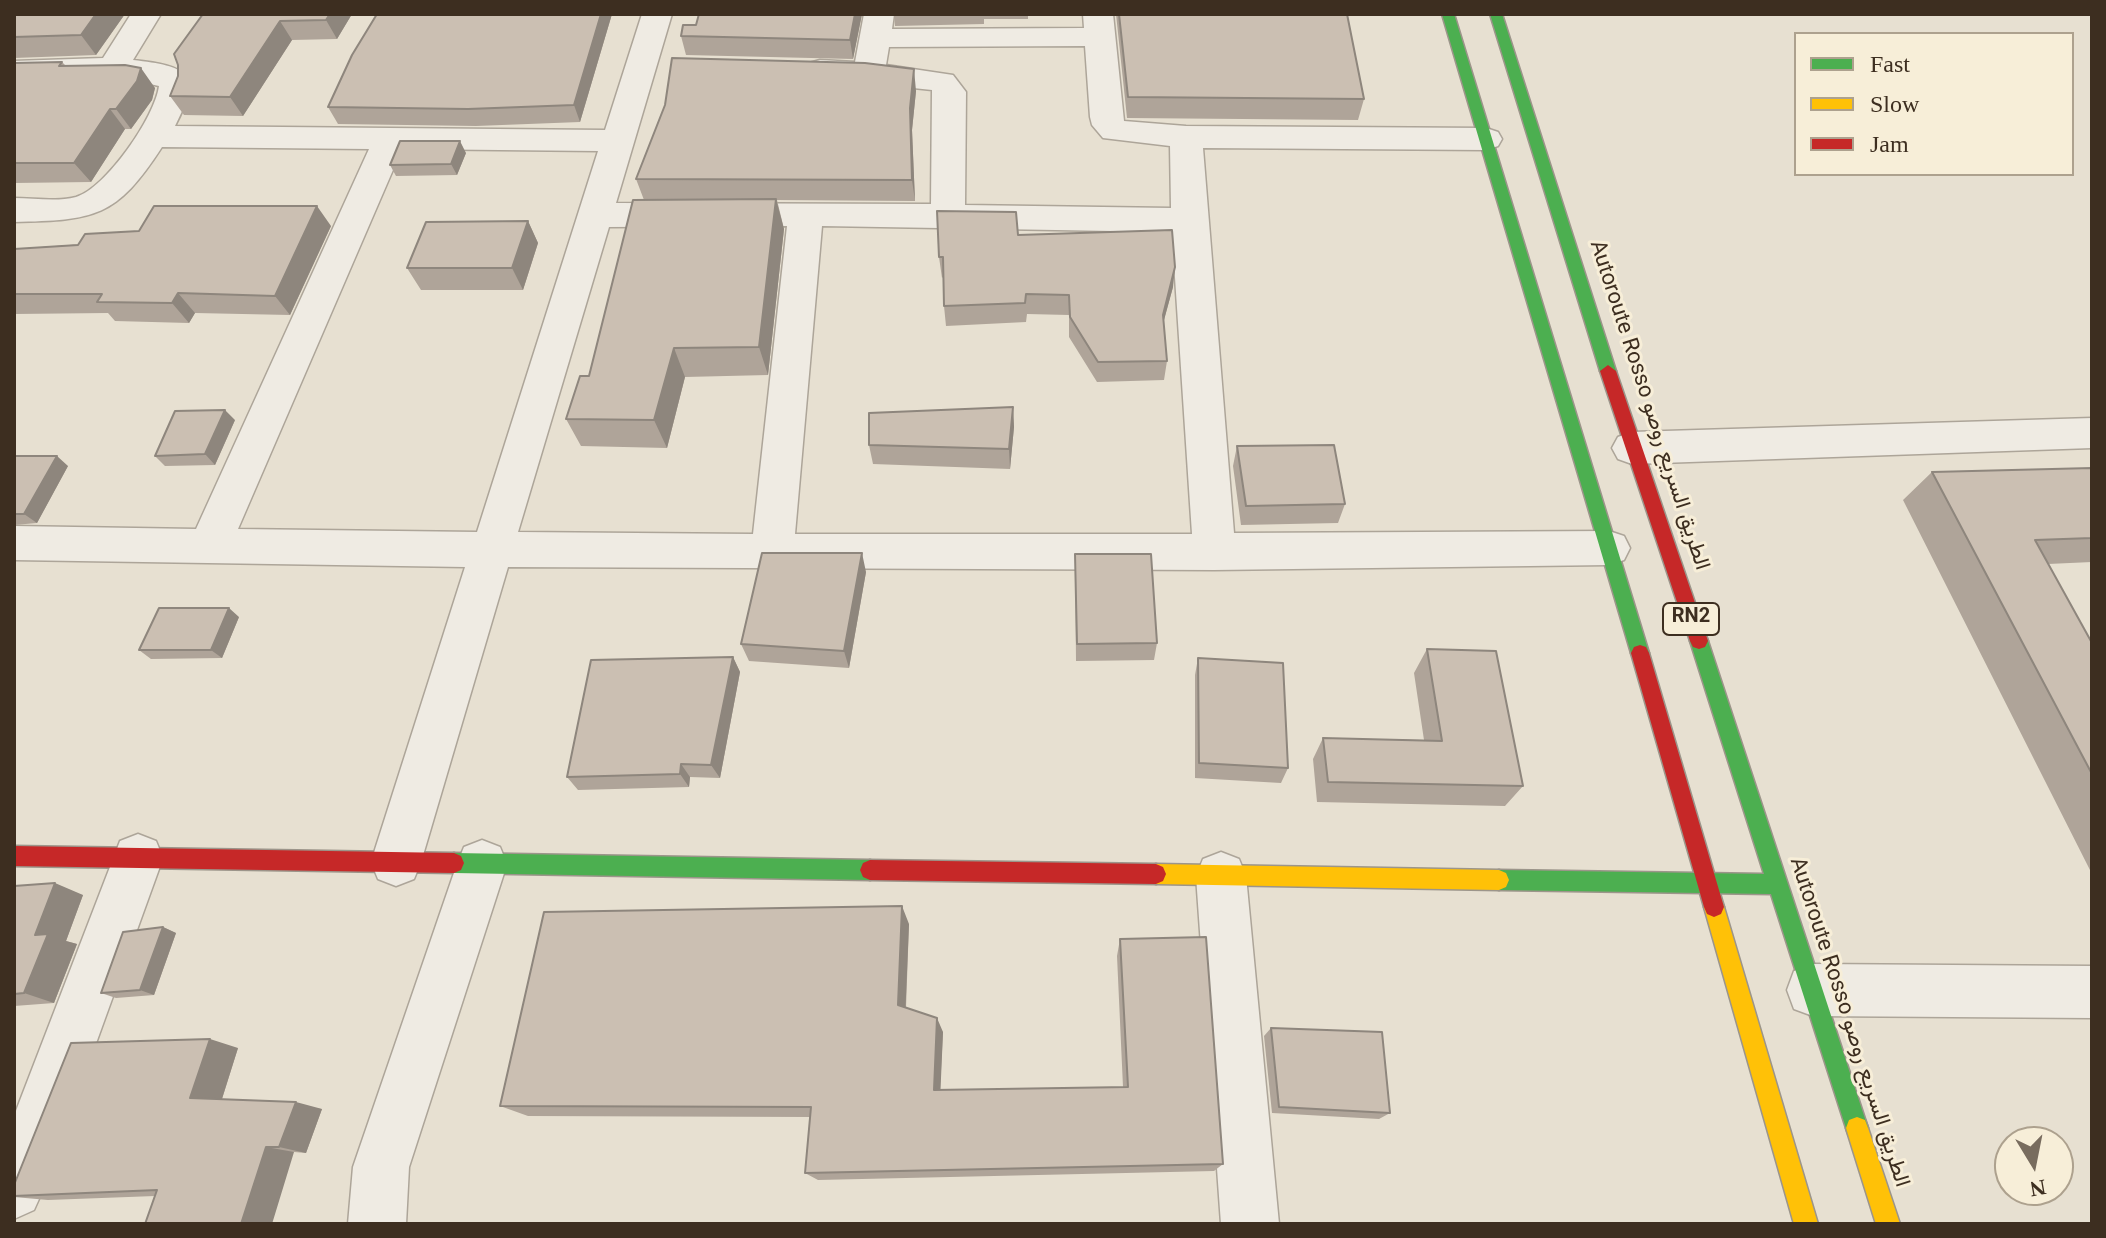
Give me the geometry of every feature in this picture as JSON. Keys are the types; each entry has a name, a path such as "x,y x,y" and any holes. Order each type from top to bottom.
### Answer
{"main road":[{"name":"RN2","path":"1448,14 1609,548 1806,1224"},
{"name":"Autoroute Rosso الطريق السريع روصو","path":"1496,14 1632,448 1668,547 1888,1224"},
{"path":"14,856 1776,884"}],"street":[{"path":"112,68 146,14"},
{"path":"396,862 618,141 657,66 657,14"},
{"path":"869,72 878,26 1100,26 1108,125 1124,134 1486,139"},
{"path":"14,71 112,68 145,71 175,81 177,90 153,136 113,188 91,204 76,208 14,210"},
{"path":"785,69 869,72 942,82 950,92 948,216"},
{"path":"153,136 618,141"},
{"path":"209,547 391,137"},
{"path":"1186,137 1189,220 1214,552"},
{"path":"595,215 806,214 1189,220"},
{"path":"772,551 806,214"},
{"path":"1632,448 2092,433"},
{"path":"14,543 492,551 1214,552 1609,548"},
{"path":"14,1190 138,858"},
{"path":"377,1224 381,1167 482,864"},
{"path":"1221,876 1250,1224"},
{"path":"1813,990 2092,992"}],"building":[{"path":"14,14 96,14 81,35 14,37"},
{"path":"203,14 330,14 326,20 280,21 230,97 170,96 178,76 174,54"},
{"path":"377,14 601,14 574,105 468,109 328,107 352,55"},
{"path":"699,14 855,14 850,40 681,36 683,25 696,25"},
{"path":"1119,14 1347,14 1364,99 1128,97"},
{"path":"672,58 865,63 914,69 910,108 912,180 636,179 665,105"},
{"path":"62,62 59,66 125,65 141,68 137,81 116,109 110,109 74,163 14,163 14,63"},
{"path":"400,141 460,141 451,164 390,165"},
{"path":"776,199 759,347 674,348 654,420 566,419 580,376 589,376 633,200"},
{"path":"154,206 317,206 275,296 178,293 172,303 97,302 102,294 14,294 14,249 78,245 85,234 139,231"},
{"path":"937,211 1016,212 1018,235 1172,230 1175,267 1163,315 1167,361 1098,362 1070,317 1069,295 1026,294 1025,303 944,306 943,257 939,257"},
{"path":"528,221 512,268 407,268 426,222"},
{"path":"1013,407 1009,449 869,445 869,413"},
{"path":"225,410 205,454 155,456 175,411"},
{"path":"1334,445 1345,504 1246,506 1237,446"},
{"path":"14,456 57,456 24,514 14,514"},
{"path":"2092,468 2092,538 2035,540 2092,643 2092,774 1932,472"},
{"path":"762,553 862,553 844,651 741,644"},
{"path":"1075,554 1151,554 1157,643 1077,644"},
{"path":"159,608 229,608 211,650 139,650"},
{"path":"1427,649 1496,651 1523,786 1328,782 1323,738 1442,741"},
{"path":"733,657 711,765 681,764 680,774 567,777 591,660"},
{"path":"1198,658 1283,663 1288,768 1199,763"},
{"path":"55,883 35,935 48,934 24,993 14,994 14,886"},
{"path":"902,906 898,1005 937,1018 934,1090 1128,1087 1120,939 1206,937 1223,1164 805,1173 811,1107 500,1106 544,912"},
{"path":"163,927 140,990 101,993 123,932"},
{"path":"1271,1028 1382,1032 1390,1113 1279,1107"},
{"path":"210,1039 190,1098 296,1102 279,1147 266,1147 241,1224 145,1224 157,1190 14,1196 14,1185 71,1043"}],"traffic: fast":[{"path":"1448,14 1640,653"},
{"path":"1496,14 1608,371"},
{"path":"1699,641 1857,1128"},
{"path":"454,863 870,870"},
{"path":"1499,880 1776,884"}],"traffic: slow":[{"path":"1156,874 1499,880"},
{"path":"1714,907 1806,1224"},
{"path":"1857,1128 1888,1224"}],"traffic: jam":[{"path":"1608,371 1699,641"},
{"path":"1640,653 1714,907"},
{"path":"14,856 454,863"},
{"path":"870,870 1156,874"}]}
